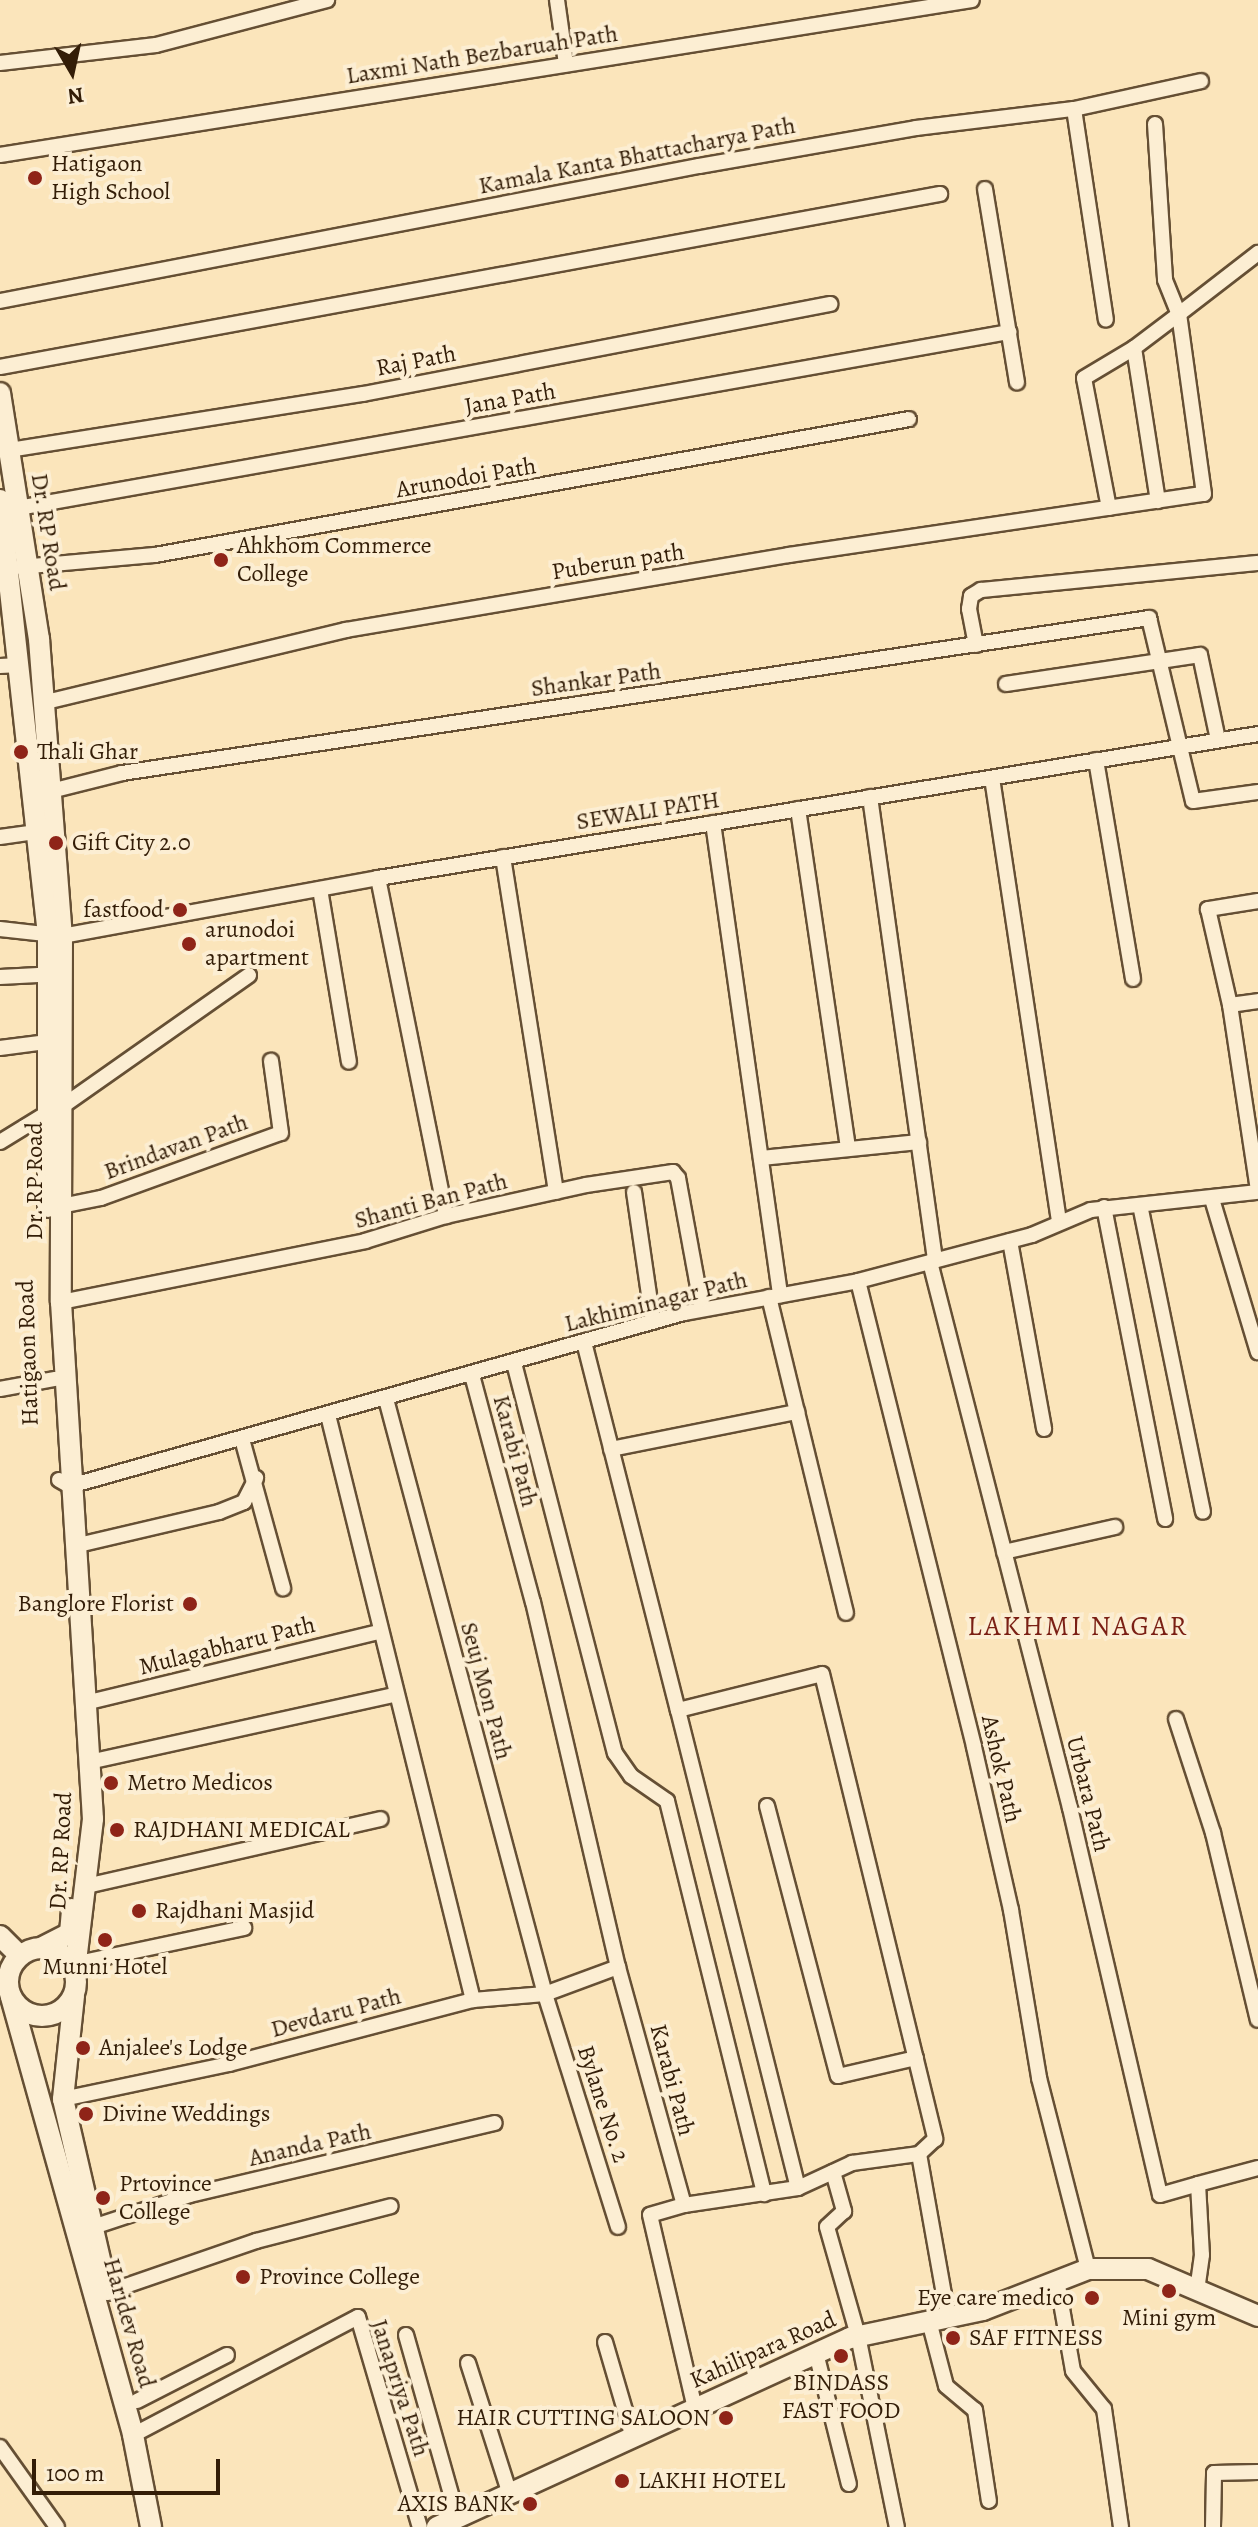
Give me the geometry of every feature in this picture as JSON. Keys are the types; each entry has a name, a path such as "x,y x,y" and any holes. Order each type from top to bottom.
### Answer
{"main road":[{"name":"Dr. RP Road","path":"0,393 9,450 12,565 46,702 51,791 55,934 52,1111 61,1206 64,1483 74,1546 93,1819 76,1967"},
{"path":"12,565 10,665 55,934"},
{"name":"Hatigaon Road","path":"41,1948 70,1933 82,1809 64,1483 55,1379 52,1111 46,1042 54,974"},
{"path":"0,1936 20,1956"},
{"path":"41,1948 62,1954 76,1967 74,1996 59,2012 37,2017 6,1985 20,1956 41,1948"},
{"name":"Haridev Road","path":"6,1985 165,2527"},
{"name":"Haridev Road","path":"74,1996 63,2099 90,2228 137,2401 151,2527"},
{"name":"Kahilipara Road","path":"437,2527 858,2336 983,2310 1088,2269 1148,2269 1258,2316"}],"street":[{"path":"0,63 156,45 327,0"},
{"path":"557,0 566,64"},
{"name":"Laxmi Nath Bezbaruah Path","path":"0,155 566,64 912,4 972,0"},
{"name":"Kamala Kanta Bhattacharya Path","path":"0,301 715,163 916,128 1074,109 1201,81"},
{"path":"1074,109 1106,320"},
{"path":"1155,124 1165,280 1179,314"},
{"path":"985,189 1017,382"},
{"path":"0,367 940,194"},
{"path":"1109,508 1084,378 1134,348 1258,253"},
{"name":"Raj Path","path":"9,450 363,394 830,304"},
{"name":"Puberun path","path":"46,702 346,630 789,555 1204,494 1179,314"},
{"name":"Jana Path","path":"9,504 1009,332"},
{"path":"1134,348 1158,501"},
{"name":"Arunodoi Path","path":"12,565 171,552 909,419"},
{"path":"976,645 969,609 971,596 981,590 1258,563"},
{"name":"Shankar Path","path":"51,791 122,773 1149,618 1160,661"},
{"path":"1006,684 1200,655 1218,740"},
{"path":"1160,661 1183,745 1193,801 1258,792"},
{"name":"SEWALI PATH","path":"0,929 55,934 503,857 1258,734"},
{"path":"1096,760 1133,979"},
{"path":"992,778 1059,1223"},
{"name":"Urbara Path","path":"870,797 919,1142 932,1261 1160,2195 1198,2184"},
{"path":"798,809 848,1148"},
{"path":"713,823 761,1158 775,1296 797,1412 846,1613"},
{"path":"0,837 37,832"},
{"path":"503,857 556,1192"},
{"path":"378,878 446,1216"},
{"path":"320,889 349,1062"},
{"path":"1258,901 1208,909 1230,1005 1258,1192"},
{"path":"0,977 54,974"},
{"path":"0,1142 52,1111 249,975"},
{"path":"1230,1005 1258,1001"},
{"path":"0,1048 46,1042"},
{"name":"Brindavan Path","path":"61,1206 101,1198 281,1133 271,1061"},
{"path":"761,1158 919,1142"},
{"name":"Shanti Ban Path","path":"61,1302 365,1241 446,1216 556,1192 677,1174 702,1309"},
{"path":"634,1192 653,1322"},
{"name":"Lakhiminagar Path","path":"64,1483 242,1439 702,1309 858,1281 1010,1241 1104,1207 1212,1199 1258,1192"},
{"path":"1212,1199 1258,1352"},
{"path":"1140,1205 1203,1512"},
{"path":"1104,1207 1165,1519"},
{"path":"1010,1241 1044,1429"},
{"name":"Ashok Path","path":"858,1281 974,1747 1036,2040 1039,2078 1088,2269"},
{"path":"584,1342 798,2188"},
{"path":"514,1363 615,1753 631,1776 667,1801 764,2194"},
{"name":"Karabi Path","path":"472,1375 533,1602 618,1967 684,2205"},
{"path":"0,1389 55,1379"},
{"name":"Seuj Mon Path","path":"386,1399 545,1994"},
{"path":"611,1449 797,1412"},
{"path":"328,1415 379,1632 473,2000"},
{"path":"242,1439 256,1478 261,1515 283,1588"},
{"path":"74,1546 219,1512 244,1502 256,1478"},
{"path":"1004,1552 1115,1527"},
{"name":"Mulagabharu Path","path":"85,1703 379,1632"},
{"path":"678,1710 822,1674 935,2139 919,2154 852,2163 798,2188 684,2205 650,2215 695,2409"},
{"path":"89,1762 395,1695"},
{"path":"1176,1719 1213,1833 1258,2020"},
{"path":"767,1806 838,2076 916,2058"},
{"path":"86,1886 380,1819"},
{"path":"76,1967 244,1928"},
{"name":"Devdaru Path","path":"63,2099 229,2064 473,2000 545,1994 618,1967"},
{"name":"Bylane No. 2","path":"545,1994 618,2227"},
{"name":"Ananda Path","path":"90,2228 190,2195 495,2123"},
{"path":"919,2154 946,2386 975,2410 989,2501"},
{"path":"1197,2291 1202,2255 1198,2184 1258,2168"},
{"path":"833,2172 844,2211 827,2227 858,2336 897,2527"},
{"path":"108,2292 256,2241 391,2206"},
{"path":"1057,2280 1073,2371 1104,2409 1121,2527"},
{"name":"Janapriya Path","path":"139,2432 358,2317 420,2527"},
{"path":"406,2335 458,2519"},
{"path":"605,2342 633,2438"},
{"path":"816,2353 849,2484"},
{"path":"137,2401 227,2355"},
{"path":"468,2363 510,2495"},
{"path":"0,2447 57,2527"},
{"path":"1213,2527 1214,2473 1258,2472"}],"place":[{"name":"Hatigaon High School","path":"35,178"},
{"name":"Ahkhom Commerce College","path":"221,560"},
{"name":"Thali Ghar","path":"21,752"},
{"name":"Gift City 2.0","path":"56,843"},
{"name":"fastfood","path":"180,910"},
{"name":"arunodoi apartment","path":"189,944"},
{"name":"Banglore Florist","path":"190,1604"},
{"name":"Metro Medicos","path":"111,1783"},
{"name":"RAJDHANI MEDICAL","path":"117,1830"},
{"name":"Rajdhani Masjid","path":"139,1911"},
{"name":"Munni Hotel","path":"105,1940"},
{"name":"Anjalee's Lodge","path":"83,2048"},
{"name":"Divine Weddings","path":"86,2114"},
{"name":"Prtovince College","path":"103,2198"},
{"name":"Province College","path":"243,2277"},
{"name":"Mini gym","path":"1169,2291"},
{"name":"Eye care medico","path":"1092,2298"},
{"name":"SAF FITNESS","path":"953,2338"},
{"name":"BINDASS FAST FOOD","path":"841,2356"},
{"name":"HAIR CUTTING SALOON","path":"726,2418"},
{"name":"LAKHI HOTEL","path":"622,2481"},
{"name":"AXIS BANK","path":"530,2504"}],"district":[{"name":"LAKHMI NAGAR","path":"1078,1626"}]}
